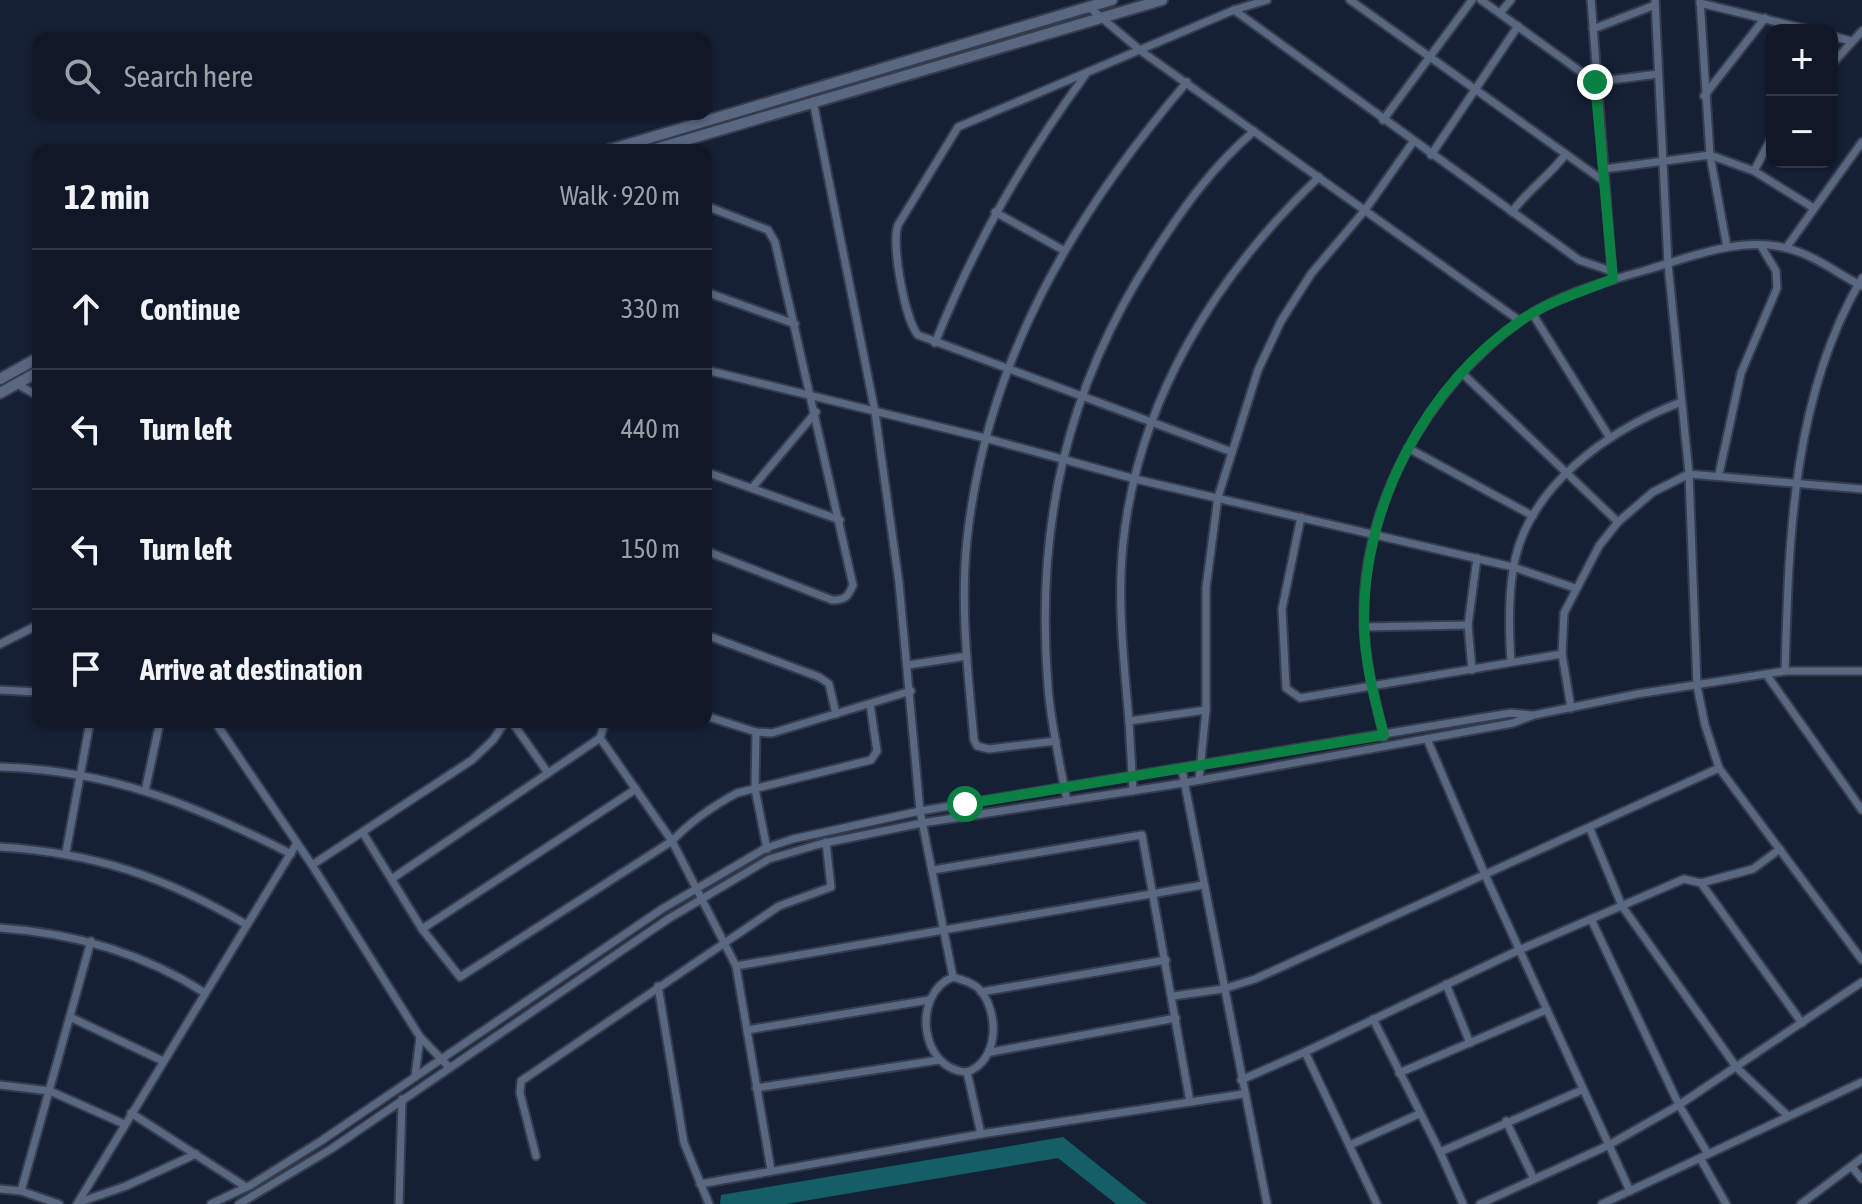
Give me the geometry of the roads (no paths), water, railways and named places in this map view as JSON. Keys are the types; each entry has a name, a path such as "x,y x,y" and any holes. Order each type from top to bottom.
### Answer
{"main road":[{"path":"712,120 1112,0"},
{"path":"673,144 1162,0"},
{"path":"630,144 712,120"},
{"path":"0,379 32,361"},
{"path":"0,393 32,375"}],"street":[{"path":"1232,452 918,335 910,323 894,241 898,225 958,127 1234,10 1267,0"},
{"path":"1350,0 1605,182"},
{"path":"1383,120 1472,0"},
{"path":"1481,0 1595,82 1658,74"},
{"path":"1500,13 1511,0"},
{"path":"1591,0 1612,275"},
{"path":"1727,247 1710,155 1700,1 1788,24"},
{"path":"1593,29 1655,2 1668,264 1689,474 1697,686 1719,768 1862,960"},
{"path":"1089,7 1141,51 1520,321"},
{"path":"1234,10 1579,260 1612,275"},
{"path":"1704,96 1765,18"},
{"path":"1431,155 1518,26"},
{"path":"1838,57 1862,31"},
{"path":"1838,38 1851,41"},
{"path":"935,343 964,271 995,212 1043,134 1086,73"},
{"path":"1056,741 989,749 977,746 967,656 967,542 985,438 1008,369 1063,250 1137,140 1187,82"},
{"path":"811,91 875,412 911,691 920,811 953,977"},
{"path":"1067,801 1048,688 1046,598 1048,543 1061,458 1106,334 1139,276 1206,178 1254,131"},
{"path":"1199,780 1206,710 1206,588 1218,497 1258,370 1281,321 1311,274 1365,210 1413,142"},
{"path":"1786,248 1812,207 1862,142"},
{"path":"1754,171 1766,148"},
{"path":"1512,212 1530,188 1548,176 1566,154"},
{"path":"1604,169 1710,155 1754,171 1812,207"},
{"path":"1133,791 1121,588 1123,546 1135,479 1150,422 1176,363 1229,279 1276,218 1319,177"},
{"path":"712,208 768,230 775,242 853,585 842,600 832,600 712,553"},
{"path":"995,212 1063,250"},
{"path":"1719,474 1741,373 1777,288 1776,271 1761,246"},
{"path":"1386,746 1372,688 1364,627 1366,575 1375,534 1408,448 1462,373 1532,313 1612,275 1668,264 1727,247 1786,248 1861,283 1836,334 1818,386 1796,481 1785,671"},
{"path":"712,294 795,324"},
{"path":"1532,313 1610,438"},
{"path":"712,372 985,438 1135,479 1513,567 1575,588"},
{"path":"1462,373 1618,522"},
{"path":"17,384 32,393"},
{"path":"1511,662 1513,567 1533,516 1567,472 1610,438 1642,417 1681,402"},
{"path":"752,488 816,412"},
{"path":"1408,448 1533,516"},
{"path":"712,474 840,520"},
{"path":"1571,708 1562,654 1564,613 1575,588 1618,522 1653,492 1689,474 1719,474 1862,489"},
{"path":"1301,517 1282,609 1286,688 1300,698 1562,654"},
{"path":"1472,670 1468,625 1477,558"},
{"path":"1364,627 1468,625"},
{"path":"0,644 32,628"},
{"path":"712,637 819,677 829,684 834,693 836,714"},
{"path":"908,665 967,656"},
{"path":"239,1204 328,1151 561,990 703,897 769,859 826,843 922,823 1342,755 1513,723 1534,715 1637,694 1785,671 1862,671"},
{"path":"1766,674 1862,810"},
{"path":"0,690 32,692"},
{"path":"712,718 756,732 772,733 911,691"},
{"path":"363,833 422,929 455,974 465,976 672,841 687,825 725,799 871,760 877,751 870,704"},
{"path":"1129,721 1206,710"},
{"path":"212,1204 264,1177 321,1141 698,887 766,848 920,811 1201,767 1511,713 1534,715"},
{"path":"1453,723 1456,733"},
{"path":"66,852 89,728"},
{"path":"145,791 159,728"},
{"path":"219,728 312,865 420,1037 449,1067"},
{"path":"312,865 472,760 501,728"},
{"path":"516,728 548,773"},
{"path":"393,878 600,738 603,728"},
{"path":"756,732 755,789 769,859"},
{"path":"600,738 672,841 736,966 771,1170"},
{"path":"1427,739 1486,877 1630,1191"},
{"path":"1339,743 1342,755"},
{"path":"1285,752 1286,765"},
{"path":"0,767 78,775 145,791 210,812 291,854"},
{"path":"1173,996 1223,989 1255,979 1486,877 1719,768"},
{"path":"1182,770 1243,1094 1267,1204"},
{"path":"422,929 636,789"},
{"path":"996,799 998,812"},
{"path":"1590,829 1622,906 1737,1068 1788,1116"},
{"path":"536,1156 520,1093 521,1081 790,899 831,887 823,832"},
{"path":"933,870 1135,834 1145,840 1190,1102"},
{"path":"78,1203 297,843"},
{"path":"0,847 66,852 114,864 177,886 247,925"},
{"path":"1241,1080 1519,950 1684,879 1701,883 1753,869 1780,849"},
{"path":"1701,883 1802,1023"},
{"path":"736,966 1203,885"},
{"path":"1591,919 1726,1204"},
{"path":"0,928 91,941 138,957 205,993"},
{"path":"21,1191 91,941"},
{"path":"610,945 617,954"},
{"path":"981,992 1166,960"},
{"path":"953,977 967,981 981,992 992,1022 991,1052 985,1062 967,1072 958,1072 939,1060 926,1027 929,1000 942,981 953,977"},
{"path":"554,982 561,990"},
{"path":"1480,1204 1607,1146 1679,1105 1862,982"},
{"path":"1446,984 1470,1043"},
{"path":"658,986 684,1143 709,1204"},
{"path":"747,1030 929,1000"},
{"path":"1399,1073 1546,1010"},
{"path":"70,1017 163,1061"},
{"path":"991,1052 1176,1018"},
{"path":"1373,1019 1463,1204"},
{"path":"494,1023 502,1031"},
{"path":"415,1077 420,1037"},
{"path":"1305,1052 1377,1204"},
{"path":"756,1088 939,1060"},
{"path":"967,1072 981,1134"},
{"path":"1602,1204 1862,1082"},
{"path":"0,1085 50,1091 124,1124"},
{"path":"1440,1152 1582,1090"},
{"path":"700,1184 981,1134 1243,1094"},
{"path":"399,1204 402,1099"},
{"path":"374,1106 380,1114"},
{"path":"131,1113 246,1187"},
{"path":"1350,1145 1419,1114"},
{"path":"1506,1121 1534,1179"},
{"path":"321,1141 328,1151"},
{"path":"78,1203 126,1186 196,1154"},
{"path":"1801,1204 1862,1158"},
{"path":"1852,1167 1862,1179"},
{"path":"264,1177 271,1185"},
{"path":"0,1189 21,1191 59,1204"}]}
